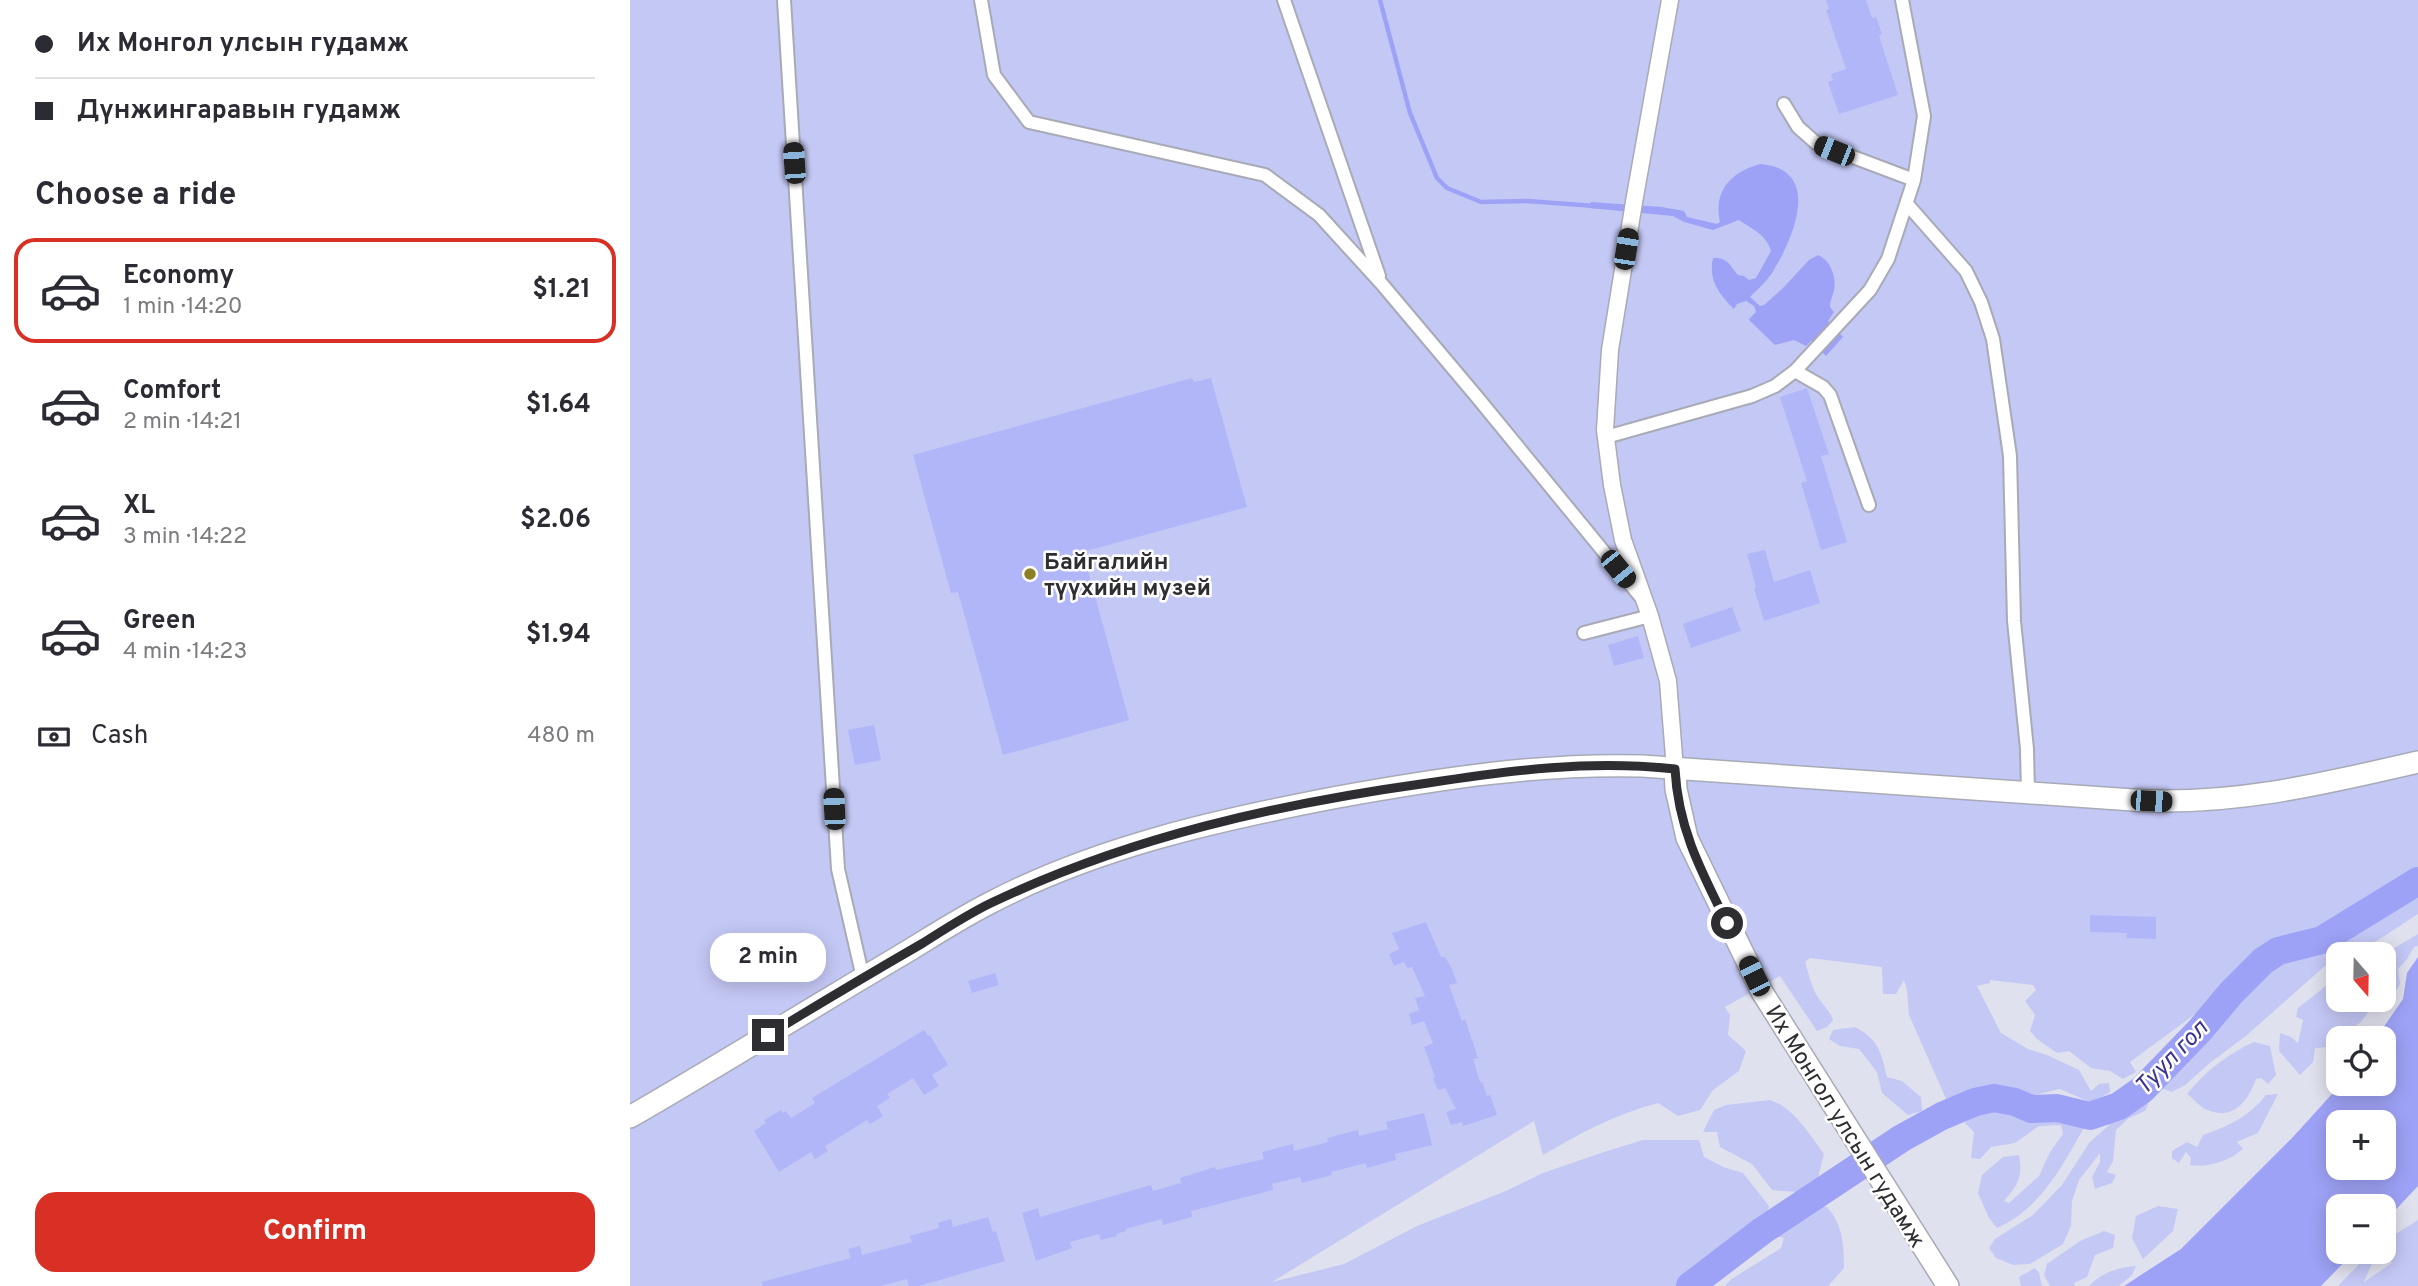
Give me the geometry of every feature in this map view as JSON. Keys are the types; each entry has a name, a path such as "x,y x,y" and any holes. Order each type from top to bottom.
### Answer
{"main road":[{"path":"630,1117 989,904 1061,872 1189,829 1364,792 1524,769 1572,765 1642,766 2169,802 2226,800 2325,783 2418,762"},
{"name":"Их Монгол улсын гудамж","path":"1675,769 1676,789 1687,838 1762,992 1948,1286"}],"street":[{"path":"784,0 838,869 863,978"},
{"path":"981,0 994,75 1029,122 1265,175 1319,215 1381,283 1536,467 1649,610"},
{"path":"1284,0 1381,283"},
{"path":"1670,0 1610,350 1606,385 1606,437 1623,540 1649,610 1668,681 1675,769"},
{"path":"1606,437 1763,393 1781,383 1843,320 1882,274 1914,180 1924,116 1902,0"},
{"path":"1784,104 1790,116 1816,144 1914,180"},
{"path":"1907,204 1966,271 1981,302 1993,339 2010,456 2014,621 2027,749 2028,793"},
{"path":"1795,371 1823,387 1834,401 1869,505"},
{"path":"1584,633 1649,610"}],"shaded area":[{"path":"630,0 2418,0 2418,874 2313,935 2305,935 2267,951 2217,998 2130,1062 2136,1072 2123,1079 2110,1071 2091,1068 2069,1051 2057,1053 2037,1039 2030,1031 2035,1015 2025,1001 2036,990 2033,985 1990,980 1990,983 1977,986 2001,1033 2028,1049 2079,1070 2091,1091 2099,1084 2109,1083 2110,1092 2092,1103 2060,1089 2031,1096 1981,1092 1947,1101 1909,1015 1904,980 1896,994 1883,994 1882,967 1810,958 1805,962 1813,987 1833,1020 1827,1027 1817,1031 1780,976 1725,1007 1730,1015 1728,1035 1746,1051 1739,1071 1713,1090 1700,1110 1678,1116 1658,1103 1599,1125 1543,1155 1534,1121 1272,1282 1344,1264 1417,1226 1506,1191 1543,1173 1604,1152 1643,1140 1699,1140 1704,1157 1743,1173 1769,1206 1767,1215 1687,1272 1676,1286 630,1286"},
{"path":"2418,897 2418,914 2374,942 2341,942 2346,940 2388,910"},
{"path":"2418,934 2418,946 2414,947 2398,969 2400,984 2396,991 2396,947"},
{"path":"2326,948 2326,965 2247,1035 2185,1085 2172,1092 2161,1088 2228,1017 2247,986 2266,966 2291,954 2313,954"},
{"path":"2326,986 2326,1012 2368,1012 2356,1026 2326,1026 2326,1047 2315,1048 2313,1062 2300,1075 2279,1051 2280,1033 2298,1043 2303,1020 2296,1017 2298,1008"},
{"path":"1855,1027 1878,1048 1887,1077 1902,1081 1921,1097 1922,1111 1908,1115 1882,1093 1877,1072 1859,1049 1840,1046 1829,1039 1833,1030"},
{"path":"2254,1042 2270,1046 2276,1075 2268,1084 2261,1078 2256,1079 2243,1102 2231,1111 2223,1113 2205,1109 2187,1094 2218,1064"},
{"path":"2278,1094 2258,1133 2237,1142 2243,1149 2231,1157 2218,1163 2197,1166 2190,1165 2191,1158 2186,1152 2179,1163 2172,1158 2172,1151 2187,1142 2197,1147 2203,1135 2238,1120 2266,1095"},
{"path":"1770,1100 1794,1115 1824,1154 1818,1178 1796,1192 1772,1190 1752,1164 1720,1147 1717,1132 1703,1132 1714,1110 1726,1105"},
{"path":"2150,1100 2145,1111 2129,1118 2116,1130 2113,1161 2107,1172 2116,1175 2112,1183 2095,1189 2092,1177 2100,1162 2100,1153 2079,1180 2072,1201 2071,1226 2063,1244 2030,1264 2013,1265 1996,1258 1989,1248 1995,1239 2033,1215 2062,1185 2089,1143 2136,1101"},
{"path":"1987,1109 2086,1124 2060,1169 2039,1197 2013,1220 1997,1228 1989,1218 1978,1193 1982,1175 2003,1157 2019,1155 2018,1180 2004,1201 2009,1203 2039,1176 2050,1152 2063,1134 2061,1125 2039,1126 2015,1143 1991,1147 1980,1159 1971,1158 1974,1132 1965,1123 1967,1116"},
{"path":"1814,1206 1827,1207 1842,1236 1844,1268 1828,1286 1725,1286 1730,1280 1781,1248 1784,1238 1769,1235 1775,1224"},
{"path":"2158,1206 2178,1209 2173,1231 2143,1259 2132,1238 2136,1216"},
{"path":"2418,1220 2418,1286 2338,1286 2359,1264 2372,1264 2364,1282 2391,1264 2396,1264 2396,1234"},
{"path":"2104,1231 2115,1235 2113,1248 2095,1255 2087,1277 2074,1283 2075,1286 2050,1286 2044,1275 2047,1264 2080,1241"},
{"path":"2136,1266 2132,1275 2119,1286 2089,1286 2110,1272"},
{"path":"2035,1268 2042,1286 2021,1286 2019,1277"}],"water":[{"path":"1760,164 1780,169 1792,178 1797,192 1798,208 1780,259 1770,276 1750,297 1760,306 1764,305 1809,260 1818,255 1822,257 1832,270 1834,280 1830,307 1834,312 1828,321 1843,337 1826,356 1811,341 1806,346 1794,340 1775,345 1750,321 1756,312 1754,306 1746,301 1737,304 1734,309 1719,292 1713,280 1713,258 1725,261 1738,275 1749,280 1756,278 1771,251 1762,236 1739,220 1713,230 1673,216 1589,208 1591,202 1662,207 1684,211 1687,217 1717,224 1720,222 1719,201 1726,184 1741,172"},
{"path":"2418,957 2418,1186 2396,1209 2396,1194 2326,1194 2326,1264 2342,1264 2321,1286 2124,1286 2181,1249 2330,1096 2396,1096 2396,1026 2384,1026 2403,999 2407,973"}],"building":[{"path":"1826,0 1866,0 1872,18 1876,17 1882,34 1879,36 1898,95 1839,114 1828,82 1833,80 1831,74 1846,69 1826,10 1829,9"},
{"path":"1192,378 1194,382 1211,378 1247,507 1083,552 1129,720 1003,755 958,592 951,593 913,455"},
{"path":"1807,388 1829,454 1821,456 1847,542 1821,550 1801,483 1807,481 1780,397"},
{"path":"1765,550 1774,582 1810,570 1820,603 1764,621 1747,554"},
{"path":"1732,607 1741,631 1691,648 1683,624"},
{"path":"1638,636 1644,658 1614,666 1608,645"},
{"path":"874,725 881,760 855,765 848,730"},
{"path":"2090,915 2156,917 2156,939 2126,938 2127,933 2090,932"},
{"path":"1426,922 1441,957 1445,957 1452,969 1457,983 1449,985 1462,1021 1465,1019 1478,1058 1473,1059 1480,1082 1487,1096 1490,1095 1497,1115 1463,1126 1462,1122 1451,1125 1446,1112 1456,1109 1445,1088 1438,1090 1433,1078 1435,1077 1424,1047 1433,1043 1424,1021 1412,1025 1409,1014 1419,1010 1415,998 1425,996 1412,967 1407,968 1404,962 1394,966 1389,954 1399,949 1392,933"},
{"path":"995,973 999,985 972,993 968,981"},
{"path":"924,1030 930,1035 948,1065 932,1075 939,1086 924,1095 913,1078 887,1094 890,1098 877,1106 883,1116 870,1124 867,1120 825,1146 828,1151 815,1159 811,1152 779,1172 754,1131 766,1123 764,1120 781,1110 783,1113 786,1111 791,1118 815,1103 812,1098"},
{"path":"1424,1113 1432,1145 1395,1154 1396,1160 1367,1168 1366,1163 1302,1183 1300,1177 1272,1184 1273,1190 1191,1211 1192,1217 1163,1225 1162,1219 1125,1229 1126,1231 1116,1234 1117,1236 1101,1240 1099,1234 1070,1242 1072,1248 1036,1261 1022,1213 1038,1208 1040,1217 1151,1185 1153,1191 1181,1183 1180,1178 1215,1167 1216,1170 1264,1159 1262,1152 1293,1144 1294,1151 1358,1130 1359,1136 1388,1129 1386,1122"},
{"path":"988,1217 993,1232 996,1231 1005,1261 919,1286 909,1286 907,1279 880,1286 762,1286 762,1282 851,1258 848,1249 860,1246 862,1255 912,1242 910,1236 939,1228 938,1223 951,1219 953,1227"}],"waterway":[{"path":"1380,0 1410,113 1437,178 1447,188 1481,202 1527,201 1595,206"},
{"name":"Туул гол","path":"1690,1286 1762,1231 1902,1138 1975,1102 1994,1098 2015,1102 2031,1109 2057,1108 2090,1116 2119,1106 2143,1089 2263,961 2278,951 2322,940 2418,881"}],"place":[{"name":"Байгалийн түүхийн музей","path":"1030,574"}],"route":[{"path":"768,1035 989,904 1061,872 1125,848 1189,829 1274,810 1403,786 1502,772 1572,765 1675,769 1676,789 1687,838 1727,923"}]}
